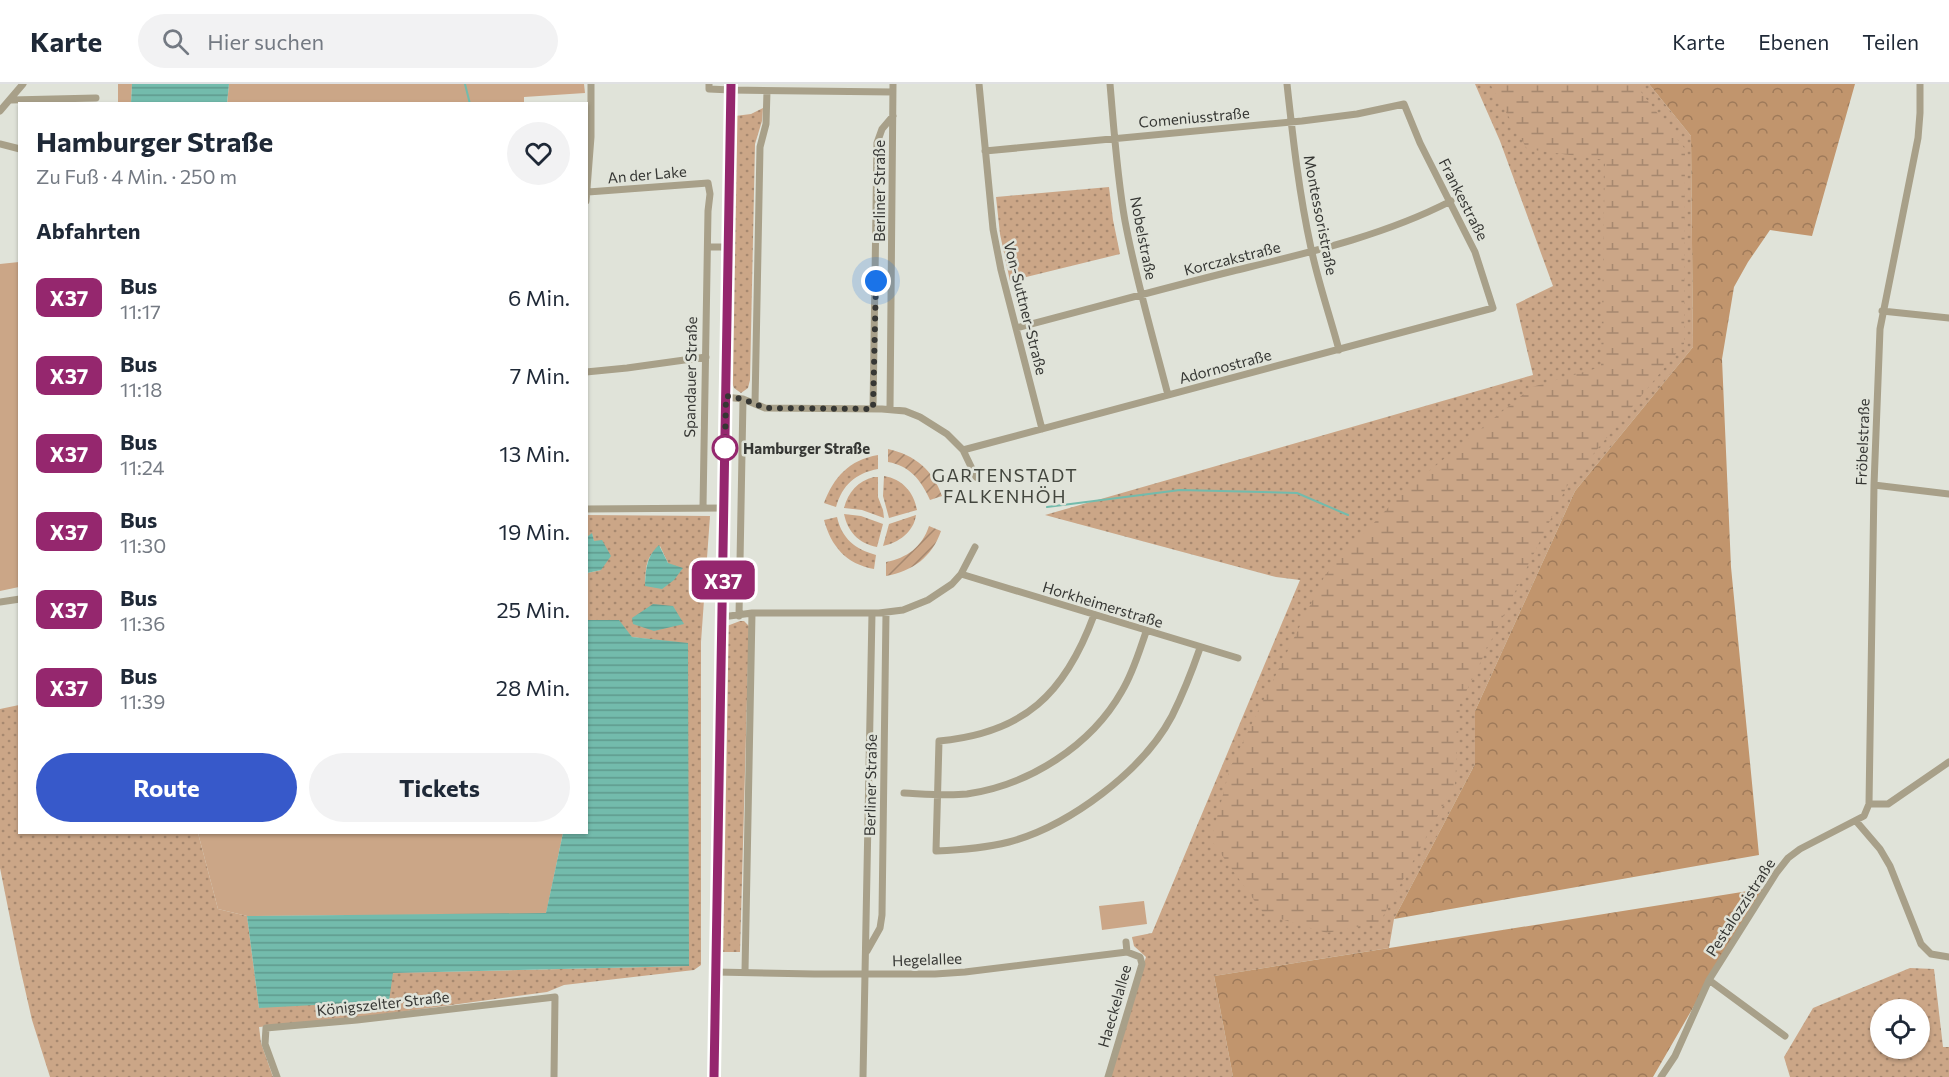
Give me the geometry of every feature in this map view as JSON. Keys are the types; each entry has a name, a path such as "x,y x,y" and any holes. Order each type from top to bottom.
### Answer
{"main road":[{"path":"714,1077 731,87"}],"street":[{"path":"0,111 23,84"},
{"name":"An der Lake","path":"591,84 588,192 708,183"},
{"path":"709,84 709,89 731,87 767,91 893,92"},
{"name":"Berliner Straße","path":"890,409 893,84"},
{"name":"Von-Suttner-Straße","path":"979,84 993,229 1000,270 1042,429"},
{"name":"Nobelstraße","path":"1110,84 1114,138 1125,220 1168,395"},
{"name":"Montessoristraße","path":"1287,84 1299,190 1312,251 1339,350"},
{"name":"Fröbelstraße","path":"1869,804 1874,485 1879,335 1918,138 1920,84"},
{"path":"754,404 760,147 766,124 767,91"},
{"path":"11,100 96,98"},
{"name":"Comeniusstraße","path":"986,151 1290,122 1357,114 1404,104"},
{"name":"Frankestraße","path":"1404,104 1420,143 1475,252 1493,308"},
{"name":"Berliner Straße","path":"873,409 877,143 882,129 893,116"},
{"path":"0,144 18,148"},
{"name":"Spandauer Straße","path":"703,507 710,194 708,183"},
{"name":"Korczakstraße","path":"1016,328 1312,251 1396,226 1450,201"},
{"path":"708,247 728,248"},
{"name":"Adornostraße","path":"963,450 1493,308"},
{"path":"1882,311 1949,318"},
{"path":"588,372 706,357"},
{"path":"726,396 743,399 765,408 905,411 924,419 947,434 963,450 976,477"},
{"path":"739,616 743,399"},
{"path":"1874,485 1949,494"},
{"path":"588,509 724,508"},
{"path":"722,617 753,613 886,613 903,610 928,600 952,584 961,574 975,547"},
{"name":"Horkheimerstraße","path":"961,574 1146,632 1238,658"},
{"path":"0,602 18,599"},
{"path":"745,971 753,613"},
{"name":"Berliner Straße","path":"862,1077 872,613"},
{"name":"Berliner Straße","path":"866,953 880,928 882,915 886,613"},
{"path":"1094,615 1073,663 1059,684 1034,708 1005,725 987,732 962,739 939,741 936,851 973,848 1010,841 1074,813 1096,799 1121,777 1159,735 1171,717 1190,677 1200,648"},
{"path":"903,793 966,794 987,790 1010,783 1041,768 1078,744 1109,710 1122,691 1146,632"},
{"path":"1869,804 1888,804 1949,762"},
{"name":"Pestalozzistraße","path":"1661,1077 1675,1056 1709,980 1777,872 1788,858 1800,849 1856,822 1864,816 1869,804"},
{"path":"1856,822 1880,849 1890,866 1921,944 1931,954 1949,957"},
{"path":"1126,942 1127,952"},
{"name":"Hegelallee","path":"716,972 865,974 965,972 1127,952"},
{"name":"Haeckelallee","path":"1108,1077 1142,964 1140,957 1127,952"},
{"path":"1709,980 1785,1036"},
{"name":"Königszelter Straße","path":"277,1077 265,1044 266,1028 555,997 554,1077"}],"green space":[{"path":"118,84 132,84 131,102 118,102"},
{"path":"229,84 584,84 585,93 524,97 524,102 227,102"},
{"path":"1475,84 1649,84 1691,136 1693,347 1575,491 1475,711 1475,764 1394,919 1389,948 1214,976 1233,1077 1108,1077 1146,957 1134,946 1132,937 1152,933 1300,580 1276,577 1045,515 1533,375 1516,304 1553,286 1500,141"},
{"path":"1490,84 1635,84 1685,149 1684,344 1567,486 1460,704 1455,784 1380,922 1327,933 1264,914 1211,840 1230,768 1325,575 1401,494 1532,387 1601,367 1605,160 1527,149"},
{"path":"1649,84 1855,84 1812,236 1770,230 1734,287 1722,359 1731,567 1759,855 1394,919 1475,764 1475,711 1575,491 1693,347 1691,136"},
{"path":"763,108 762,121 755,144 750,380 748,388 741,393 734,388 731,380 735,116 751,114"},
{"path":"1109,187 1120,254 1010,281 1000,234 996,197"},
{"path":"18,262 18,587 0,591 0,264"},
{"path":"888,449 907,455 922,465 934,479 942,496 930,500 914,475 903,467 888,462"},
{"path":"878,455 878,469 851,481 842,492 836,507 824,503 833,485 844,471 859,461"},
{"path":"884,476 906,487 917,510 889,518 883,496"},
{"path":"878,477 878,497 884,518 862,510 844,508 854,488"},
{"path":"844,514 861,516 883,524 877,547 864,543 855,536"},
{"path":"588,515 710,516 701,642 701,965 694,970 564,985 547,992 356,1018 259,1027 261,1043 273,1077 50,1077 32,1020 0,868 0,709 18,705 18,834 198,834 218,909 247,916 259,1008 393,973 688,966 688,644 632,637 588,620 588,573 601,570 592,534 588,536","holes":["660,546 668,563 645,586 649,559"]},
{"path":"916,515 912,527 904,536 883,546 889,524"},
{"path":"837,517 842,531 850,542 876,555 874,569 855,563 836,546 824,520"},
{"path":"929,526 941,531 927,555 905,571 886,576 886,562 901,558 918,546"},
{"path":"744,621 749,626 740,952 722,952 727,626"},
{"path":"198,834 563,834 546,914 247,916 218,909"},
{"path":"1767,888 1709,980 1653,1077 1233,1077 1214,976"},
{"path":"1144,901 1147,924 1102,930 1099,906"},
{"path":"1910,968 1934,969 1943,1047 1949,1047 1949,1077 1790,1077 1784,1057 1813,1008"}],"water":[{"path":"132,84 229,84 227,102 131,102"},
{"path":"592,533 594,541 602,540 611,556 601,570 588,573 588,536"},
{"path":"659,545 668,563 683,568 674,580 662,589 645,586 649,559"},
{"path":"653,604 673,606 684,624 654,631 633,624 632,618"},
{"path":"588,620 619,620 632,637 688,643 689,966 393,973 389,1001 259,1008 247,916 546,913 563,834 588,834"}],"waterway":[{"path":"465,84 470,102"},
{"path":"1047,507 1180,490 1297,493 1348,515"}],"bus line":[{"name":"X37","path":"714,1077 731,84"}],"place":[{"name":"Hamburger Straße","path":"725,448"}],"district":[{"name":"GARTENSTADT FALKENHÖH","path":"1005,485"}],"route":[{"path":"725,448 726,396 743,399 765,408 873,409 876,281"}]}
